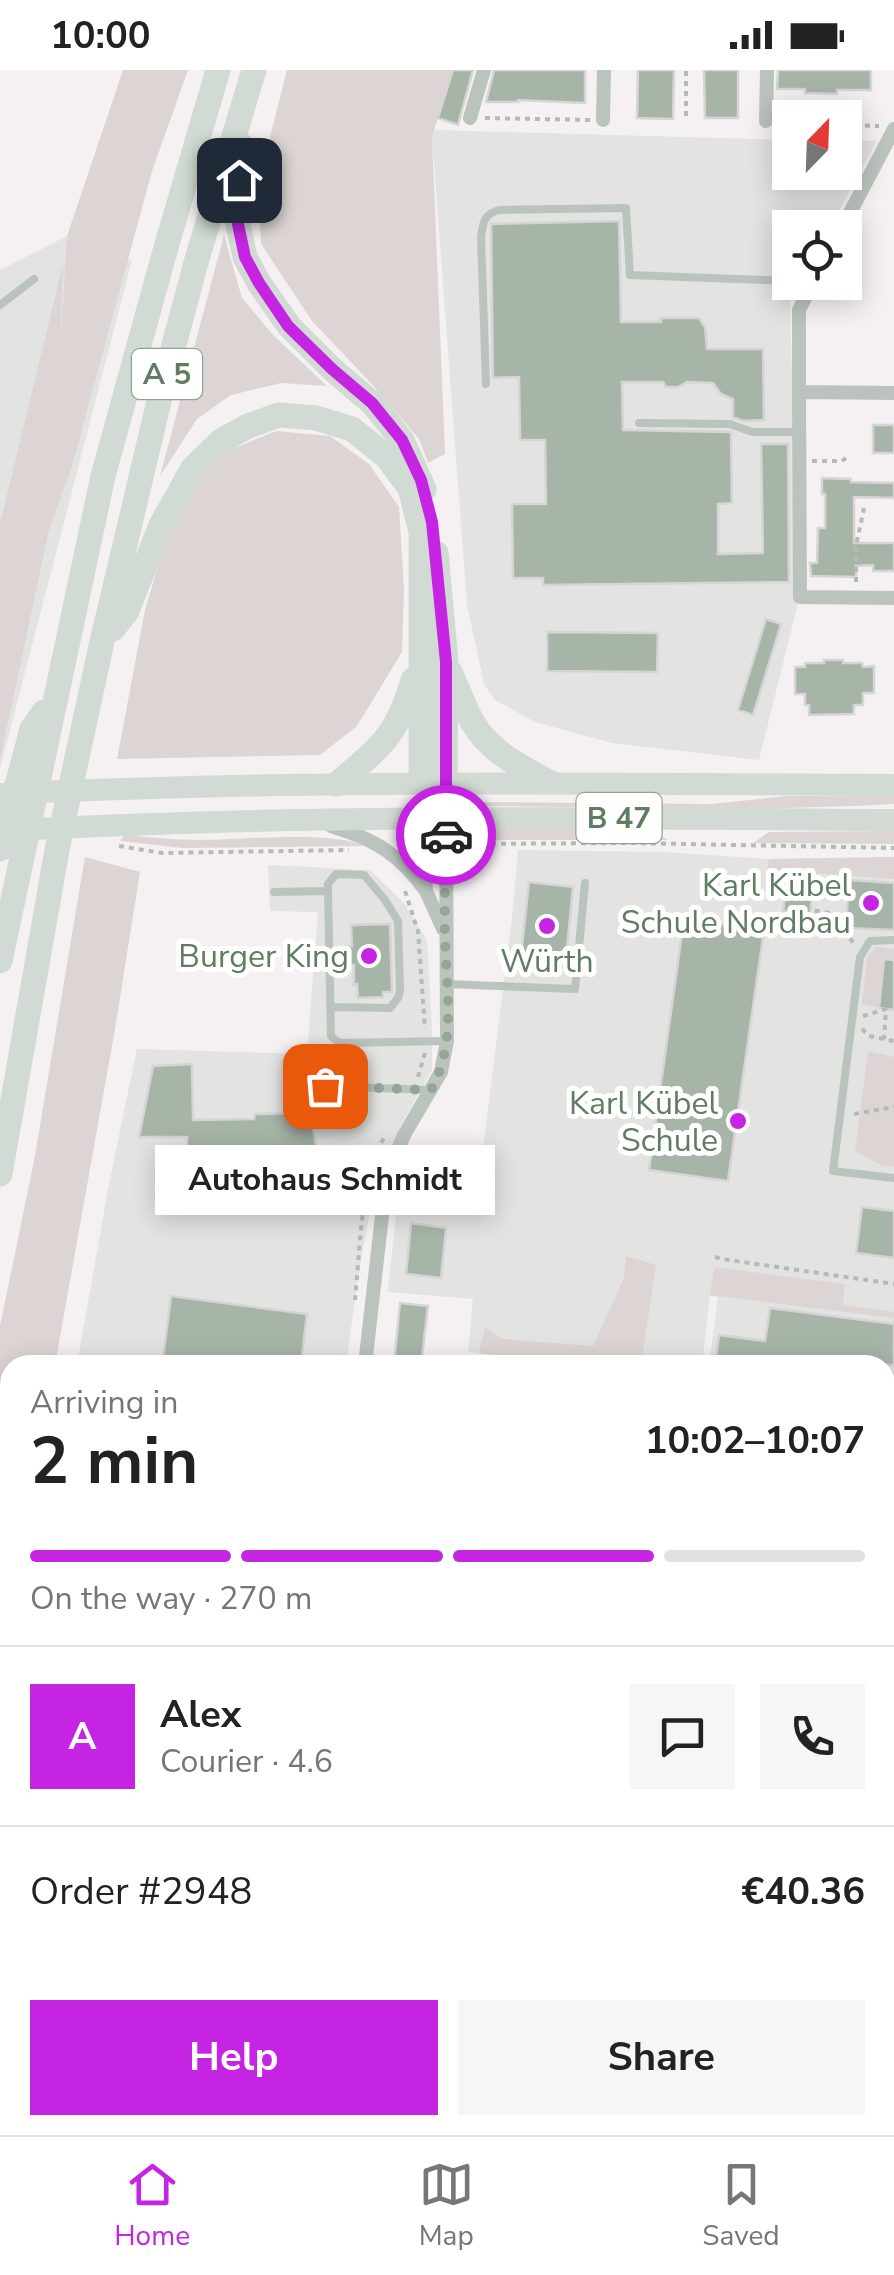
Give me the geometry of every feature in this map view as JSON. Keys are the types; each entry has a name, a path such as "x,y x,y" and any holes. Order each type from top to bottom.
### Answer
{"highway":[{"name":"A 5","path":"11,851 30,773 32,729 55,695 103,476 218,70"},
{"name":"A 5","path":"0,1174 57,850 101,646 165,380 254,70"},
{"path":"243,104 238,224 245,257 288,326 372,403 402,440 421,480 432,522 446,662 433,784"},
{"path":"101,646 126,611 161,525 193,468 221,441 248,426 279,416 316,418 352,429 388,456 410,488 421,532 420,656 433,784"},
{"path":"338,784 390,736 408,698 420,656"},
{"path":"446,662 474,726 486,740 549,782"},
{"path":"0,961 11,851"}],"main road":[{"name":"B 47","path":"0,794 338,784 894,785"},
{"path":"433,784 446,817"},
{"path":"420,817 433,784"},
{"name":"B 47","path":"0,831 420,817 894,820"}],"street":[{"path":"470,118 484,70"},
{"path":"603,120 604,70"},
{"path":"766,121 767,70"},
{"path":"851,210 893,131"},
{"path":"804,300 799,310 800,598 894,598"},
{"path":"798,392 894,393"},
{"path":"420,817 426,891"},
{"path":"365,1355 392,1161 441,1072 447,1041 446,817"},
{"path":"312,819 353,832 395,855 426,891 445,934"}],"lane":[{"path":"486,384 481,236 489,212 626,208 630,275 772,281"},
{"path":"0,305 34,279"},
{"path":"639,423 730,424 752,432 798,432"},
{"path":"330,1007 390,1008 398,998 398,921 364,875 336,874 328,884 330,1007 331,1036 340,1043 447,1041"},
{"path":"447,984 575,990 584,883"},
{"path":"274,892 328,891"},
{"path":"894,940 870,942 860,957 833,1171 894,1178"},
{"path":"325,1086 431,1090"},
{"path":"386,1189 491,1207"}],"path":[{"path":"686,70 686,116"},
{"path":"470,118 603,120"},
{"path":"862,125 884,126 893,131"},
{"path":"799,460 846,458"},
{"path":"856,597 856,546 864,508"},
{"path":"404,890 418,931 426,1041 424,1060 412,1089"},
{"path":"806,910 836,914 845,934 863,952"},
{"path":"852,1020 886,1009 884,1039"},
{"path":"852,1020 870,1036 894,1041"},
{"path":"840,1116 894,1108"},
{"path":"355,1300 368,1186 377,1150 386,1136"},
{"path":"716,1256 722,1260 894,1284"}],"shaded area":[{"path":"123,70 188,70 152,171 72,466 49,530 0,760 0,524 63,264 60,354 67,236"},
{"path":"287,70 453,70 432,137 445,454 428,463 419,439 312,321 261,244 258,184"},
{"path":"434,130 772,139 772,190 850,190 839,210 772,210 772,300 792,300 798,603 759,760 612,743 535,722 495,700 484,684 467,605"},
{"path":"862,141 877,141 862,168"},
{"path":"224,235 242,298 273,335 327,386 281,383 231,395 197,419 160,476"},
{"path":"67,236 132,260 0,769 0,270"},
{"path":"276,431 330,436 369,464 399,507 404,589 402,652 357,726 320,755 117,759 145,610 171,522 199,473 225,452"},
{"path":"786,796 894,796 894,804 736,808 473,806 473,802 712,804"},
{"path":"493,827 651,830 668,840 470,840 471,835"},
{"path":"894,831 894,844 753,843 769,832"},
{"path":"124,835 201,840 331,838 363,846 182,848 120,841"},
{"name":"Karl Kübel Schule","path":"518,850 664,852 769,859 894,857 894,1355 710,1355 718,1297 710,1296 703,1355 468,1352 473,1299 388,1292 397,1204 482,1211 482,1222 485,1197 477,1196"},
{"path":"85,857 140,872 115,1029 57,1355 0,1355 0,1326 34,1161"},
{"path":"894,857 894,879 767,870 769,859"},
{"path":"268,865 370,870 404,903 427,940 432,1070 401,1125 372,1199 347,1355 79,1355 137,1049 307,1054 318,912 270,911"},
{"path":"876,947 894,949 894,971 883,970 879,1008 862,1004 867,957"},
{"path":"868,1051 894,1057 894,1166 883,1166 855,1151"},
{"path":"626,1256 656,1265 642,1355 479,1353 485,1327 503,1339 593,1346 624,1278"},
{"path":"714,1267 845,1284 843,1305 894,1312 894,1318 710,1295"}],"building":[{"path":"453,70 473,70 458,125 438,118"},
{"path":"494,70 585,70 585,103 486,102"},
{"path":"638,70 674,70 673,119 637,118"},
{"path":"704,70 738,70 738,118 705,118"},
{"path":"778,70 871,70 871,90 837,90 837,94 777,89"},
{"path":"619,221 621,322 699,318 705,327 707,349 763,349 764,420 743,421 733,417 733,399 721,394 713,383 687,382 666,387 663,382 622,382 623,430 731,432 732,503 718,504 718,554 763,553 761,444 788,444 789,582 543,585 543,578 513,578 512,504 546,504 545,440 520,440 519,377 493,378 491,224"},
{"path":"873,425 894,425 894,453 873,453"},
{"path":"822,478 894,483 894,498 854,497 854,543 894,543 894,571 873,571 873,565 856,566 856,577 811,576 810,563 817,563 818,528 825,528"},
{"path":"766,619 781,624 753,715 738,710"},
{"path":"547,632 658,633 657,672 547,671"},
{"path":"824,660 874,666 874,693 863,693 863,705 854,705 854,714 809,715 805,694 795,694 795,667"},
{"path":"788,874 802,877 801,887 813,888 809,923 797,913 783,911"},
{"name":"Karl Kübel Schule Nordbau","path":"849,880 894,883 894,930 846,928"},
{"name":"Würth","path":"529,882 573,887 565,969 520,965"},
{"name":"Karl Kübel Schule","path":"684,919 764,930 728,1181 649,1170"},
{"name":"Burger King","path":"390,924 392,992 383,992 383,997 358,998 354,965 348,965 351,925"},
{"path":"884,959 894,960 894,1010 879,1008"},
{"path":"192,1064 193,1120 310,1113 322,1176 187,1176 187,1137 139,1137 153,1066"},
{"path":"862,1207 894,1211 894,1258 856,1253"},
{"path":"411,1223 446,1228 441,1278 406,1274"},
{"path":"171,1296 307,1314 302,1355 163,1355"},
{"path":"400,1303 428,1306 422,1355 395,1355"},
{"path":"770,1308 894,1324 894,1355 716,1355 719,1335 765,1341"}],"way so far":[{"path":"325,1086 431,1090 441,1072 448,1014 446,835"}],"place":[{"name":"Karl Kübel Schule Nordbau","path":"871,903"},
{"name":"Würth","path":"547,926"},
{"name":"Burger King","path":"369,956"},
{"name":"Autohaus Schmidt","path":"325,1086"},
{"name":"Karl Kübel Schule","path":"738,1121"}],"route":[{"path":"239,180 238,224 245,257 259,283 288,326 372,403 402,440 421,480 432,522 446,662 446,835"}]}
